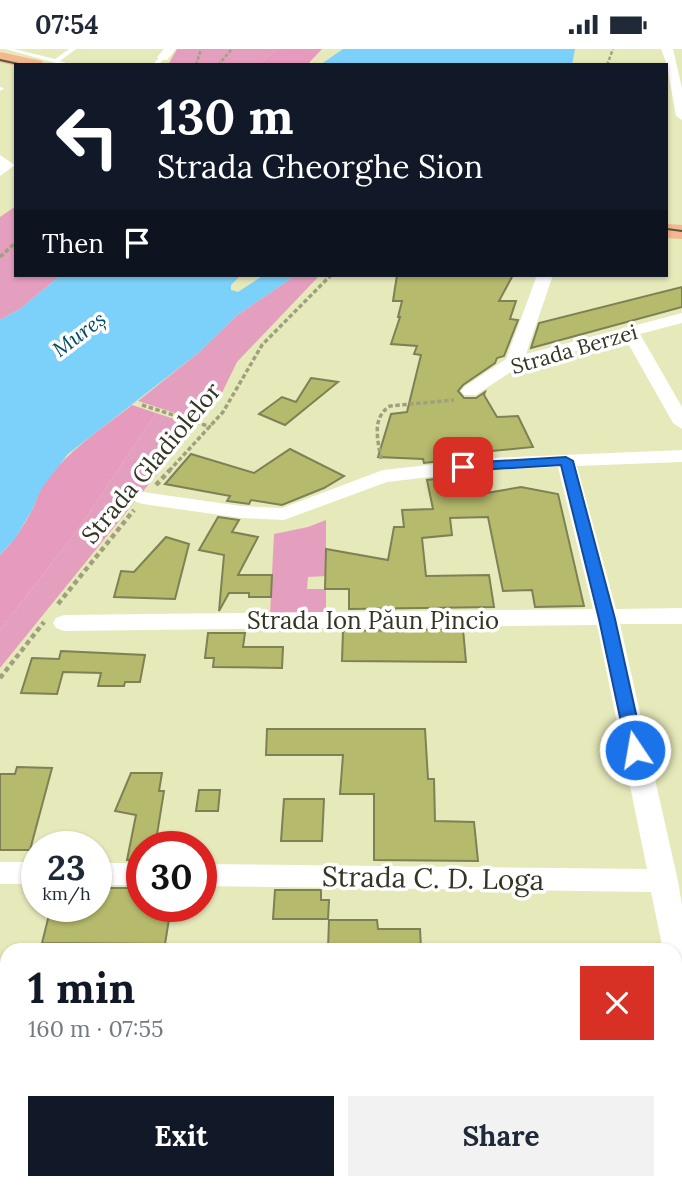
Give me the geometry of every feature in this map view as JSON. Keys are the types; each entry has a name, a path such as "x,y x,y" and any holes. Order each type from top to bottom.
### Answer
{"main road":[{"path":"0,57 26,63"}],"street":[{"path":"667,49 682,115"},
{"path":"514,362 544,277"},
{"name":"Strada Berzei","path":"470,391 514,362 682,318"},
{"path":"631,333 682,423"},
{"path":"143,498 217,510 284,514 383,476 490,464 682,456"},
{"path":"566,461 607,619 676,943"},
{"name":"Strada Ion Păun Pincio","path":"64,623 607,619 682,616"},
{"path":"0,873 21,873"},
{"name":"Strada C. D. Loga","path":"217,875 664,880"}],"lane":[{"path":"0,57 8,49 63,63"},
{"path":"56,61 73,49"}],"path":[{"path":"220,63 232,49"},
{"path":"0,257 14,244"},
{"name":"Strada Gladiolelor","path":"0,678 143,498 211,427 262,345 329,277"},
{"path":"383,476 377,418 381,410 390,406 453,400 470,391"},
{"path":"142,405 211,427"}],"shaded area":[{"path":"177,49 276,49 261,63 169,63"},
{"path":"276,49 322,49 309,63 261,63"},
{"path":"14,207 14,277 59,277 20,309 0,320 0,217"},
{"path":"293,277 318,277 237,362 219,399 199,421 138,401 198,353 236,316"},
{"path":"132,405 156,413 79,528 0,630 0,555 22,528 41,488 52,473 85,442"},
{"path":"156,413 196,426 0,668 0,630 79,528"},
{"path":"326,520 326,576 308,577 307,589 326,589 326,614 270,614 274,534"}],"water":[{"path":"343,49 575,49 572,63 323,63"},
{"name":"Mureș","path":"59,277 239,277 231,285 231,290 238,292 261,277 293,277 236,316 198,353 68,454 41,489 16,537 0,555 0,320 20,309"}],"building":[{"path":"397,277 512,277 499,301 516,301 510,319 518,320 504,356 497,358 495,363 458,391 464,398 476,398 485,392 484,395 497,417 518,416 533,447 449,455 451,460 424,463 423,459 378,457 391,414 407,412 421,355 414,354 417,346 391,344 402,301 393,301"},
{"path":"682,287 682,307 531,348 539,323"},
{"path":"311,378 338,382 285,425 259,414 282,397 296,402"},
{"path":"290,449 344,476 324,488 282,505 251,500 249,504 227,501 230,496 165,484 191,454 254,473"},
{"path":"455,477 458,488 467,488 469,496 521,487 558,494 584,606 535,607 532,590 503,591 488,517 450,518 452,535 422,538 426,576 489,575 494,607 349,609 349,589 325,589 326,549 388,560 394,527 404,527 402,510 433,509 427,480"},
{"path":"218,517 239,520 232,532 258,537 238,575 272,575 271,597 229,593 219,611 224,555 199,550"},
{"path":"166,537 189,544 175,599 114,597 121,571 134,572"},
{"path":"463,629 466,662 342,661 343,631"},
{"path":"208,633 245,633 243,647 283,647 282,668 213,667 214,658 205,658"},
{"path":"61,651 145,655 140,682 125,682 124,686 98,686 101,673 63,672 57,694 21,693 32,658 59,659"},
{"path":"267,729 425,729 428,779 434,779 435,821 474,822 478,861 374,860 374,794 340,794 343,755 266,755"},
{"path":"17,767 52,768 35,831 21,831 21,850 0,850 0,774 15,774"},
{"path":"131,773 162,773 159,791 164,791 158,831 133,831 136,815 115,811"},
{"path":"199,790 220,790 218,811 196,811"},
{"path":"284,799 324,799 322,841 281,841"},
{"path":"112,888 126,888 126,922 169,922 165,943 42,943 47,922 112,922"},
{"path":"275,890 321,890 321,900 329,900 328,919 273,919"},
{"path":"329,920 377,920 378,929 420,929 421,943 328,943"}],"tram line":[{"path":"0,60 14,63"},
{"path":"668,229 682,231"}],"route":[{"path":"463,467 566,461 607,619 635,750"}]}
